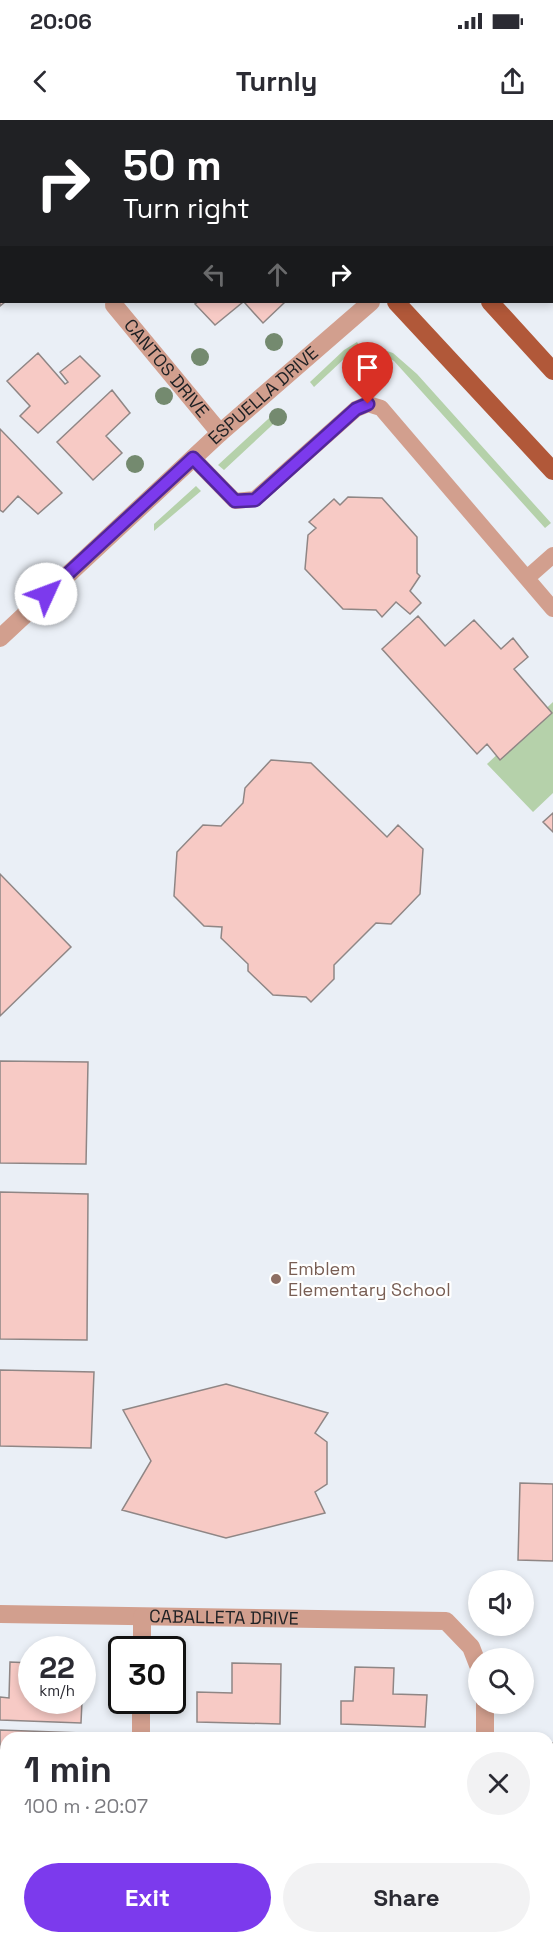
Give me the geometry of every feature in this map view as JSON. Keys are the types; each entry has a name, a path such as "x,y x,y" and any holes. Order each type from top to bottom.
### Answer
{"main road":[{"path":"397,303 553,471"},
{"path":"491,303 553,371"}],"street":[{"name":"ESPUELLA DRIVE","path":"0,638 220,433 370,303"},
{"name":"CANTOS DRIVE","path":"114,305 220,433"},
{"name":"CABALLETA DRIVE","path":"0,1614 446,1621 471,1648"},
{"path":"142,1617 142,1636"},
{"path":"141,1714 141,1732"},
{"path":"485,1714 485,1732"}],"lane":[{"path":"193,458 235,501 255,500 356,409 368,404 381,408 553,609"},
{"path":"527,578 553,555"}],"green space":[{"path":"357,342 359,345 314,387 310,382 344,350"},
{"path":"378,348 393,353 417,374 551,523 545,528 394,361 384,355 365,375 351,361 359,354"},
{"path":"279,409 284,414 224,470 218,465"},
{"path":"196,486 201,491 154,531 154,524"},
{"path":"553,702 553,793 533,812 487,764"}],"building":[{"path":"196,303 242,303 215,325 195,304"},
{"path":"245,303 284,303 263,323"},
{"path":"38,353 65,384 68,382 60,372 80,356 100,376 38,433 20,416 30,406 7,381"},
{"path":"112,390 130,413 106,436 122,453 93,480 57,442"},
{"path":"0,429 62,493 38,514 18,496 3,512 0,510"},
{"path":"348,497 382,498 417,537 417,573 420,576 410,591 421,603 410,614 396,602 382,617 376,610 343,609 305,569 308,535 316,528 309,522 334,499 340,505"},
{"path":"418,616 445,646 474,620 501,649 513,638 528,657 514,669 552,713 500,760 487,744 477,754 382,649"},
{"path":"271,760 311,763 387,837 398,825 423,849 420,894 391,924 376,923 334,965 334,979 311,1002 306,997 273,995 248,971 248,964 221,938 222,927 204,926 174,896 177,852 203,825 221,826 243,803 245,788"},
{"path":"553,813 553,832 543,822"},
{"path":"0,874 71,947 0,1016"},
{"path":"0,1061 88,1062 86,1164 0,1163"},
{"path":"0,1192 88,1194 87,1340 0,1339"},
{"path":"0,1370 94,1372 91,1448 0,1446"},
{"path":"226,1384 328,1413 315,1433 327,1442 327,1484 315,1492 325,1513 226,1538 122,1510 151,1461 123,1410"},
{"path":"520,1483 553,1484 553,1561 518,1560"},
{"path":"10,1662 18,1662 18,1714 81,1714 81,1723 0,1720 0,1697 9,1698"},
{"path":"232,1663 281,1664 280,1724 197,1722 197,1692 232,1693"},
{"path":"355,1667 394,1668 393,1694 427,1695 425,1727 341,1724 341,1701 353,1701"},
{"path":"0,1730 55,1732 0,1732"}],"place":[{"name":"Emblem Elementary School","path":"276,1279"}],"route":[{"path":"46,594 193,458 235,501 255,500 356,409 368,404"}]}
